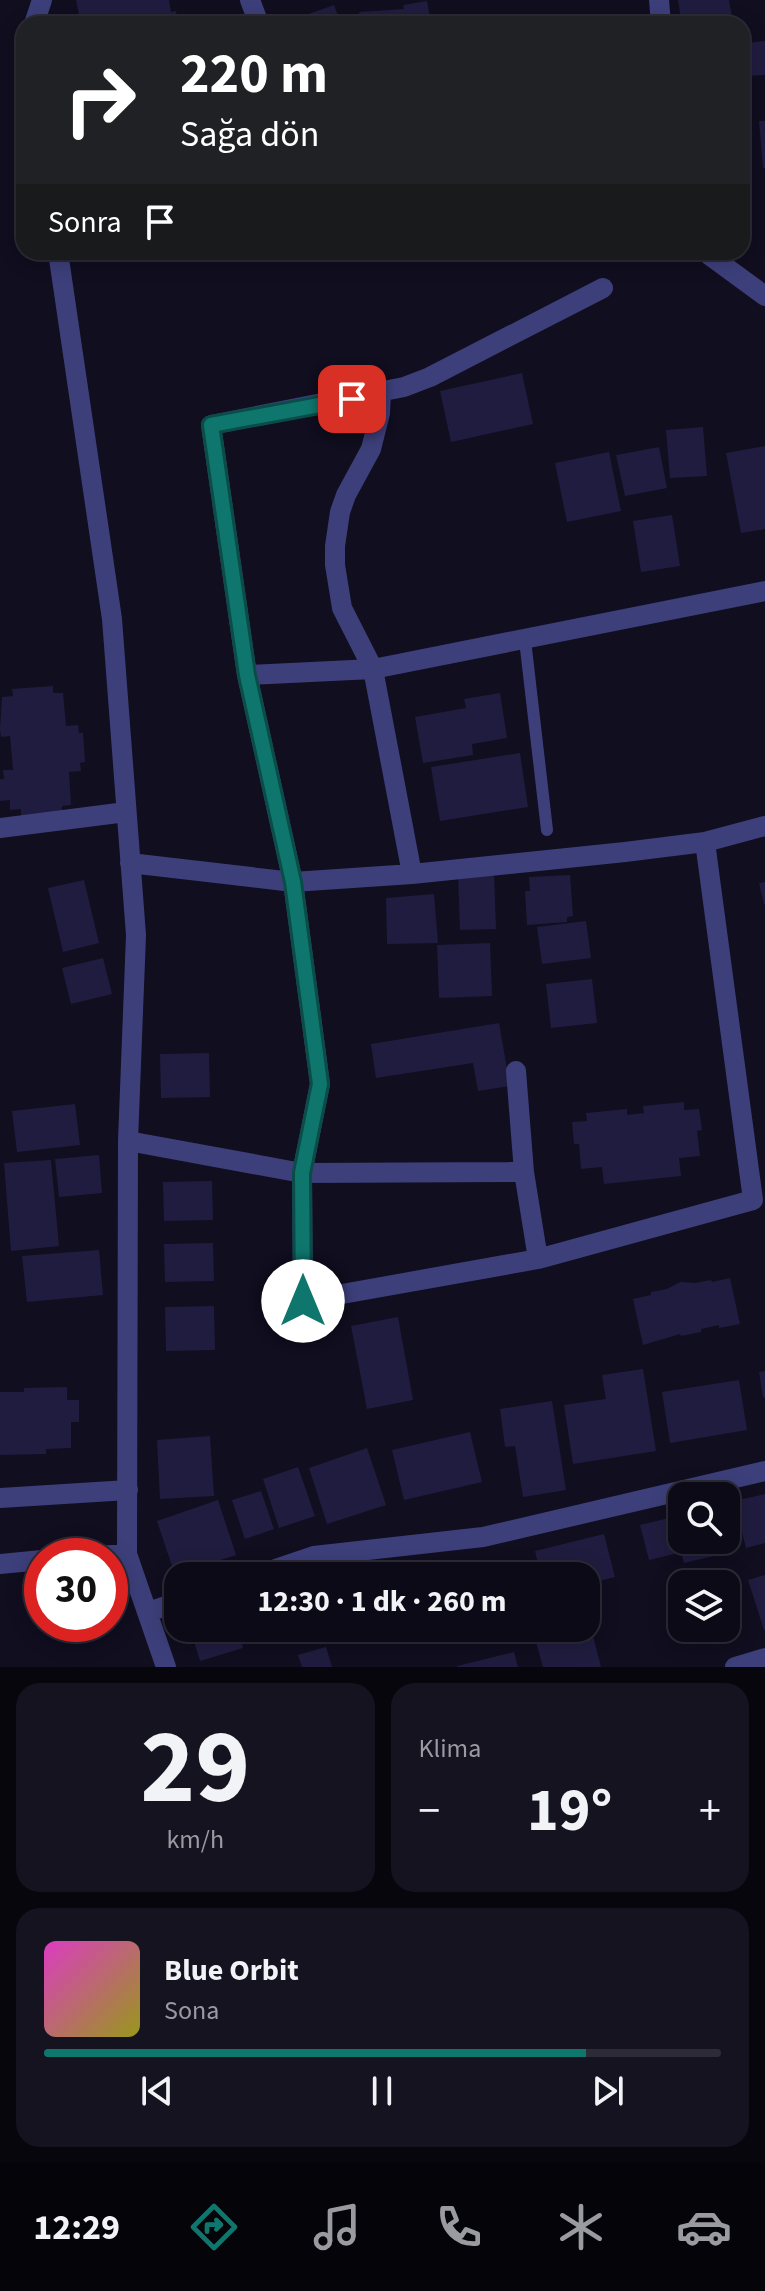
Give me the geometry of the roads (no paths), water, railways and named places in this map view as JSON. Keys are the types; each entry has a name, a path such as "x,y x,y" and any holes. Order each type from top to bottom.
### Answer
{"street":[{"path":"59,260 112,619 136,935 128,1141 127,1538"},
{"path":"716,260 765,296"},
{"path":"603,288 430,377 381,394 211,425 247,675 293,882 320,1084 302,1173 303,1301 538,1259 753,1200 758,1188 705,842"},
{"path":"381,394 376,433 346,495 335,546 342,608 373,669 412,874"},
{"path":"247,675 373,669 765,591"},
{"path":"0,828 126,812"},
{"path":"130,863 293,882 412,874 705,842 765,826"},
{"path":"516,1071 524,1172 538,1259"},
{"path":"128,1141 302,1173 524,1172"},
{"path":"296,1562 314,1556 483,1537 765,1471"},
{"path":"0,1498 128,1490"},
{"path":"128,1557 166,1667"},
{"path":"0,1564 24,1562"},
{"path":"148,1612 164,1607"},
{"path":"735,1667 765,1658"}],"lane":[{"path":"525,640 547,830"}]}
